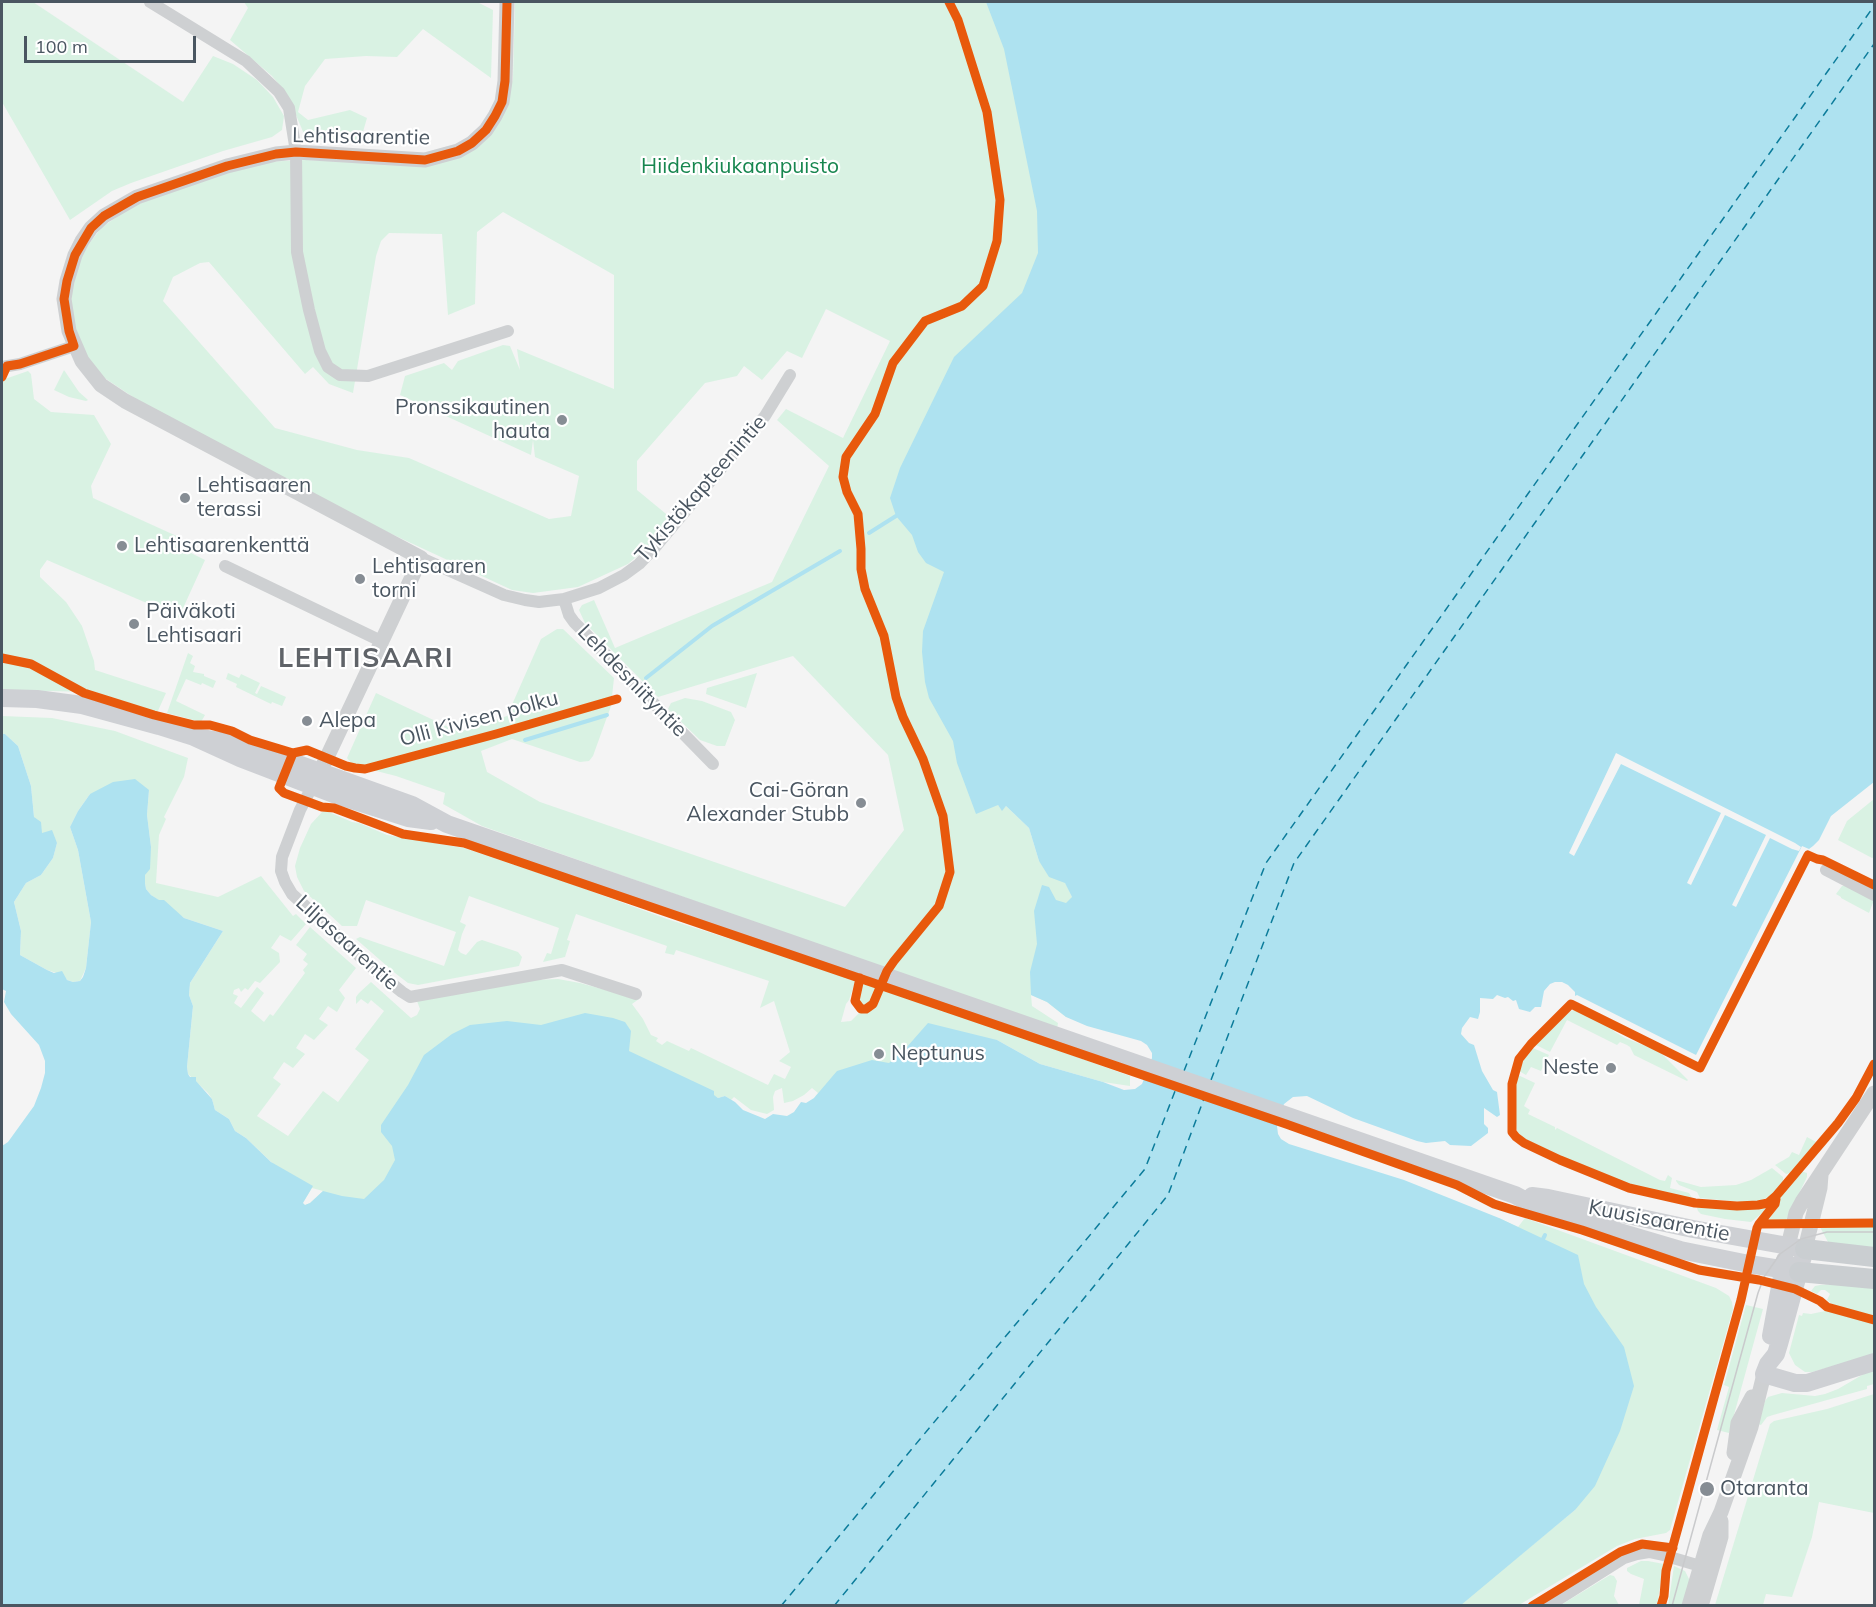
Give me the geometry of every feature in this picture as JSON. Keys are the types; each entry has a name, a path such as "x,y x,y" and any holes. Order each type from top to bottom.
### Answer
{"main road":[{"name":"Kuusisaarentie","path":"2,698 36,699 82,705 194,737 240,758 412,805 447,824 1515,1195 1541,1209 1680,1250 1791,1271 1875,1280"},
{"name":"Kuusisaarentie","path":"1515,1195 1548,1198 1693,1229 1797,1247 1875,1257"},
{"path":"1797,1247 1776,1354 1766,1369 1795,1383 1807,1383 1875,1362"}],"street":[{"path":"150,2 246,61 279,92 289,108 296,152 297,252 320,351 328,366 340,375 368,376 508,331"},
{"name":"Lehtisaarentie","path":"421,558 125,401 101,385 74,346 64,299 75,255 91,228 104,216 137,197 227,166 276,154 296,152 425,160 458,151 472,143 486,130 502,102 505,81 507,2"},
{"path":"2,367 20,364 74,346"},
{"name":"Tykistökapteenintie","path":"564,598 599,588 639,564 679,520 765,416 790,375"},
{"path":"316,779 421,558 504,595 539,602 564,598"},
{"path":"225,566 381,641"},
{"name":"Lehdesniityntie","path":"564,598 568,615 574,622 713,764"},
{"name":"Liljasaarentie","path":"316,779 300,810 282,857 281,871 285,882 292,894 402,992 410,997 562,970 636,994"},
{"path":"1826,870 1875,895"},
{"path":"1797,1247 1820,1188 1821,1175 1875,1093"},
{"path":"1701,1605 1710,1535 1721,1512 1750,1426 1766,1369"},
{"path":"1548,1605 1624,1558 1638,1554 1648,1552 1663,1555 1706,1568"},
{"path":"1689,1605 1706,1568"}],"green space":[{"path":"2,2 33,2 183,102 213,56 233,64 257,80 273,97 284,116 282,130 272,137 223,151 112,191 70,220 2,102"},
{"path":"244,2 477,2 493,10 491,78 423,29 397,57 366,56 325,59 305,86 298,112 308,120 350,110 367,118 360,142 320,139 304,134 287,94 272,76 230,40 248,8"},
{"name":"Hiidenkiukaanpuisto","path":"515,2 1002,2 1050,210 966,574 998,805 1002,810 1006,806 1029,828 1039,861 1065,882 1072,897 1071,1014 1066,1017 1047,1002 1031,995 1032,1006 1058,1023 1057,1029 482,826 443,804 445,793 396,776 353,765 347,758 376,693 459,732 507,716 541,639 557,629 563,629 614,678 611,706 593,756 589,761 580,762 512,739 481,751 487,772 540,802 845,907 904,830 888,755 793,656 658,697 585,623 579,610 582,605 594,600 615,648 772,582 829,466 777,420 786,409 843,438 890,341 826,309 802,358 787,351 762,380 744,366 737,376 705,383 637,461 637,490 671,518 653,542 628,564 578,587 533,593 512,590 370,524 136,399 100,375 79,345 69,301 77,266 88,245 102,227 133,206 228,171 263,162 306,160 430,165 504,113 513,79","holes":["503,212 614,275 614,389 517,349 520,370 510,346 503,345 458,361 452,370 444,363 405,376 400,395 531,455 533,440 535,457 579,476 571,516 549,519 409,458 357,450 275,428 163,301 173,277 200,263 209,262 305,374 313,367 329,384 353,393 376,256 381,241 389,233 442,234 448,315 475,304 477,232"]},
{"path":"64,370 79,392 88,400 69,397 54,390"},
{"path":"28,371 31,374 34,399 51,412 94,415 111,444 91,486 93,498 181,538 181,548 205,560 179,617 47,560 40,570 40,577 66,602 82,626 95,670 166,693 157,713 94,692 2,690 2,380"},
{"path":"188,653 193,656 190,663 195,666 193,672 204,674 216,681 213,688 186,679 176,701 205,715 201,722 167,713"},
{"path":"228,673 239,678 241,674 260,683 255,693 257,694 261,686 286,697 282,706 272,702 271,704 236,687 237,684 226,679"},
{"path":"757,673 746,708 706,694 707,688"},
{"path":"685,698 702,701 731,712 735,720 725,746 717,746 700,740 668,709 671,703"},
{"path":"2,716 52,718 115,731 188,758 184,777 164,817 166,819 159,835 156,883 218,897 261,876 293,916 296,914 306,924 291,941 280,935 271,948 279,953 280,962 260,983 255,981 248,990 245,988 241,992 239,988 234,990 233,994 238,996 234,1003 241,1008 257,987 264,993 251,1011 264,1022 270,1014 273,1016 305,973 303,970 308,964 303,960 307,954 296,945 310,927 356,968 339,990 345,998 337,1012 328,1006 319,1019 328,1025 314,1040 305,1034 296,1048 305,1054 293,1068 284,1062 273,1078 281,1084 257,1116 288,1136 323,1091 338,1102 369,1060 355,1049 384,1011 371,1000 368,1004 361,999 356,1004 356,997 371,982 411,1018 417,1015 420,1009 417,1001 534,980 558,979 580,983 639,999 632,1004 651,1035 658,1038 656,1041 662,1045 667,1041 689,1051 691,1048 768,1085 774,1074 785,1079 791,1067 779,1061 790,1052 774,1001 760,1008 769,981 676,950 674,955 665,953 667,946 576,914 567,940 570,941 565,957 543,962 547,953 551,954 559,928 469,896 460,922 466,925 458,950 466,955 477,942 482,940 518,952 522,957 519,966 418,985 408,983 356,939 360,937 444,966 456,932 366,900 357,926 342,926 304,891 297,877 295,866 311,824 324,810 387,835 464,848 667,919 856,979 841,1022 851,1021 860,1012 857,1002 863,981 1130,1076 1130,1086 1103,1082 1040,1064 997,1040 951,1049 814,1098 818,1093 812,1088 793,1101 784,1103 782,1088 775,1091 774,1110 767,1114 751,1110 734,1097 731,1100 725,1096 718,1098 690,1080 377,1214 305,1205 323,1191 312,1188 305,1199 289,1179 246,1138 235,1131 229,1119 215,1110 208,1093 188,1074 193,1006 189,995 190,983 223,931 184,918 146,889 145,875 151,847 147,815 149,790 90,794 70,827 78,850 91,922 86,968 80,981 67,980 63,975 47,970 20,955 21,931 14,902 26,883 41,875 53,858 57,843 42,833 34,817 31,786 18,746 2,734"},
{"path":"1874,799 1874,857 1872,858 1838,840 1847,821"},
{"path":"1842,886 1847,886 1874,900 1869,913 1836,894"},
{"path":"1574,1010 1607,1025 1625,1038 1659,1051 1688,1080 1634,1055 1627,1045 1620,1042 1617,1045 1567,1020 1550,1052 1536,1045 1569,1012"},
{"path":"1533,1048 1549,1055 1541,1071 1531,1067 1526,1075 1519,1071 1524,1059"},
{"path":"1518,1075 1535,1083 1524,1106 1530,1110 1528,1114 1555,1127 1555,1130 1557,1128 1660,1180 1665,1181 1668,1175 1672,1178 1670,1188 1689,1193 1692,1198 1655,1192 1610,1180 1523,1138 1517,1131 1515,1116 1515,1085"},
{"path":"1807,1137 1818,1143 1790,1173 1786,1174 1775,1165 1789,1157 1792,1152 1799,1155"},
{"path":"1772,1168 1783,1177 1783,1181 1771,1196 1759,1201 1741,1202 1700,1198 1697,1192 1679,1185 1676,1181 1701,1187 1736,1185 1751,1180"},
{"path":"1801,1171 1807,1173 1807,1177 1786,1220 1769,1221 1778,1207 1781,1195"},
{"path":"1701,1205 1759,1208 1768,1205 1770,1207 1751,1222 1701,1214 1697,1208"},
{"path":"1499,1218 1518,1227 1525,1218 1716,1288 1729,1296 1733,1309 1670,1530 1617,1546 1519,1605 1434,1605 1514,1560 1575,1510 1576,1495"},
{"path":"1820,1227 1874,1227 1874,1250 1828,1242"},
{"path":"1848,1283 1874,1286 1874,1317 1832,1304 1827,1300 1830,1294 1825,1290 1817,1294 1811,1291 1815,1286"},
{"path":"1746,1305 1763,1309 1729,1433 1717,1430 1729,1387 1724,1385"},
{"path":"1830,1310 1874,1323 1874,1355 1805,1372 1795,1365 1789,1353 1799,1315"},
{"path":"1874,1368 1874,1384 1867,1386 1867,1389 1773,1415 1767,1417 1761,1425 1758,1424 1768,1397 1782,1393 1815,1396 1825,1394"},
{"path":"1874,1394 1874,1513 1819,1502 1812,1537 1792,1597 1766,1594 1763,1605 1715,1605 1770,1424"},
{"path":"1641,1561 1664,1564 1657,1605 1639,1605 1644,1579 1631,1574 1627,1568"},
{"path":"1674,1566 1685,1571 1690,1581 1686,1605 1668,1606"},
{"path":"1610,1575 1614,1576 1617,1581 1614,1596 1619,1605 1561,1605"}],"water":[{"path":"986,2 1874,2 1874,782 1831,816 1819,840 1813,846 1809,849 1802,846 1696,1055 1575,996 1575,992 1568,985 1555,982 1544,991 1541,1007 1535,1007 1530,1012 1519,1009 1516,1000 1513,1001 1508,997 1497,995 1493,999 1480,998 1478,1019 1470,1017 1462,1028 1461,1034 1474,1045 1482,1071 1493,1090 1497,1092 1500,1115 1497,1117 1484,1108 1484,1124 1488,1128 1488,1133 1471,1146 1450,1145 1445,1141 1426,1143 1417,1141 1353,1118 1307,1096 1293,1097 1284,1104 1277,1126 1281,1139 1289,1144 1404,1180 1499,1218 1578,1255 1584,1284 1596,1307 1624,1347 1634,1386 1620,1431 1595,1486 1575,1510 1461,1605 2,1605 2,1146 8,1142 34,1106 45,1073 45,1061 39,1045 11,1014 4,1002 6,991 2,989 2,734 18,746 31,786 34,817 41,822 42,833 52,830 57,843 53,858 41,875 26,883 14,902 21,931 20,955 54,973 62,971 67,980 80,981 83,977 91,922 78,850 70,827 90,794 113,782 135,779 149,790 147,815 151,847 150,869 145,875 146,889 159,900 164,900 184,918 223,931 190,983 189,995 193,1006 188,1074 190,1077 196,1077 196,1081 212,1099 215,1110 229,1119 235,1131 246,1138 271,1162 313,1186 303,1203 305,1205 323,1191 364,1199 384,1180 395,1160 392,1146 381,1132 381,1125 408,1085 424,1055 452,1034 470,1025 507,1021 541,1025 585,1013 613,1018 625,1022 631,1031 629,1051 714,1091 714,1095 718,1098 725,1096 743,1110 765,1119 773,1114 787,1116 794,1112 801,1102 806,1103 814,1098 837,1071 872,1060 889,1063 928,1023 997,1040 1040,1064 1124,1090 1135,1089 1142,1084 1152,1058 1147,1045 1141,1041 1087,1026 1066,1017 1047,1002 1031,995 1030,972 1037,944 1034,911 1042,885 1049,887 1056,900 1066,903 1072,897 1065,883 1049,877 1039,861 1029,828 1006,806 1002,811 998,805 976,814 957,763 953,741 929,698 925,682 922,652 923,631 944,572 926,563 918,552 912,535 896,516 890,498 900,468 954,357 1022,293 1038,253 1037,211 1004,49"}],"pier":[{"path":"1616,753 1795,843 1801,847 1799,851 1770,838 1736,907 1732,905 1766,835 1725,815 1691,885 1687,883 1721,813 1621,764 1574,856 1569,853"},
{"path":"1148,1059 1286,1107 1280,1126 1141,1078"}],"waterway":[{"path":"869,533 896,516"},
{"path":"646,678 712,626 840,551"},
{"path":"525,740 607,715"},
{"path":"1543,1239 1545,1235"}],"ferry route":[{"path":"1184,1071 1266,863 1874,6"},
{"path":"1211,1080 1294,863 1874,44"},
{"path":"781,1606 1145,1169 1177,1086"},
{"path":"834,1606 1168,1195 1205,1096"}],"tram line":[{"path":"1672,1606 1764,1277 1780,1254 1801,1239 1827,1232 1874,1232"}],"cycle path":[{"path":"2,377 7,366 20,364 74,346 64,299 75,255 91,228 104,216 137,197 227,166 276,154 296,152 425,160 458,151 472,143 486,130 502,102 505,81 507,2"},
{"path":"860,978 855,1001 861,1009 866,1009 873,1004 887,971 894,961 939,906 950,872 943,816 923,759 896,697 884,636 865,589 861,569 858,514 847,492 843,477 846,457 875,414 893,363 925,321 962,306 983,286 997,241 1000,200 987,112 958,20 949,2"},
{"name":"Olli Kivisen polku","path":"2,658 31,664 84,693 154,715 194,725 210,725 293,753 307,750 346,766 365,769 617,699"},
{"path":"293,753 279,788 284,793 322,807 334,808 403,834 464,843 1286,1124 1457,1185 1494,1204 1582,1230 1699,1270 1759,1280 1795,1289 1827,1307 1874,1320"},
{"path":"1874,885 1808,855 1700,1068 1571,1004 1519,1059 1512,1084 1512,1132 1524,1143 1629,1188 1695,1203 1758,1205 1768,1203 1776,1196 1838,1123 1856,1098 1874,1064"},
{"path":"1661,1606 1666,1571 1741,1300 1757,1228 1775,1204 1776,1199"},
{"path":"1759,1224 1874,1223"},
{"path":"1532,1606 1620,1552 1642,1544 1673,1548"}],"place":[{"name":"Pronssikautinen hauta","path":"562,420"},
{"name":"Lehtisaaren terassi","path":"185,498"},
{"name":"Lehtisaarenkenttä","path":"122,546"},
{"name":"Lehtisaaren torni","path":"360,579"},
{"name":"Päiväkoti Lehtisaari","path":"134,624"},
{"name":"Alepa","path":"307,721"},
{"name":"Cai-Göran Alexander Stubb","path":"861,803"},
{"name":"Neptunus","path":"879,1054"},
{"name":"Neste","path":"1611,1068"},
{"name":"Otaranta","path":"1707,1489"}],"district":[{"name":"LEHTISAARI","path":"366,659"}]}
